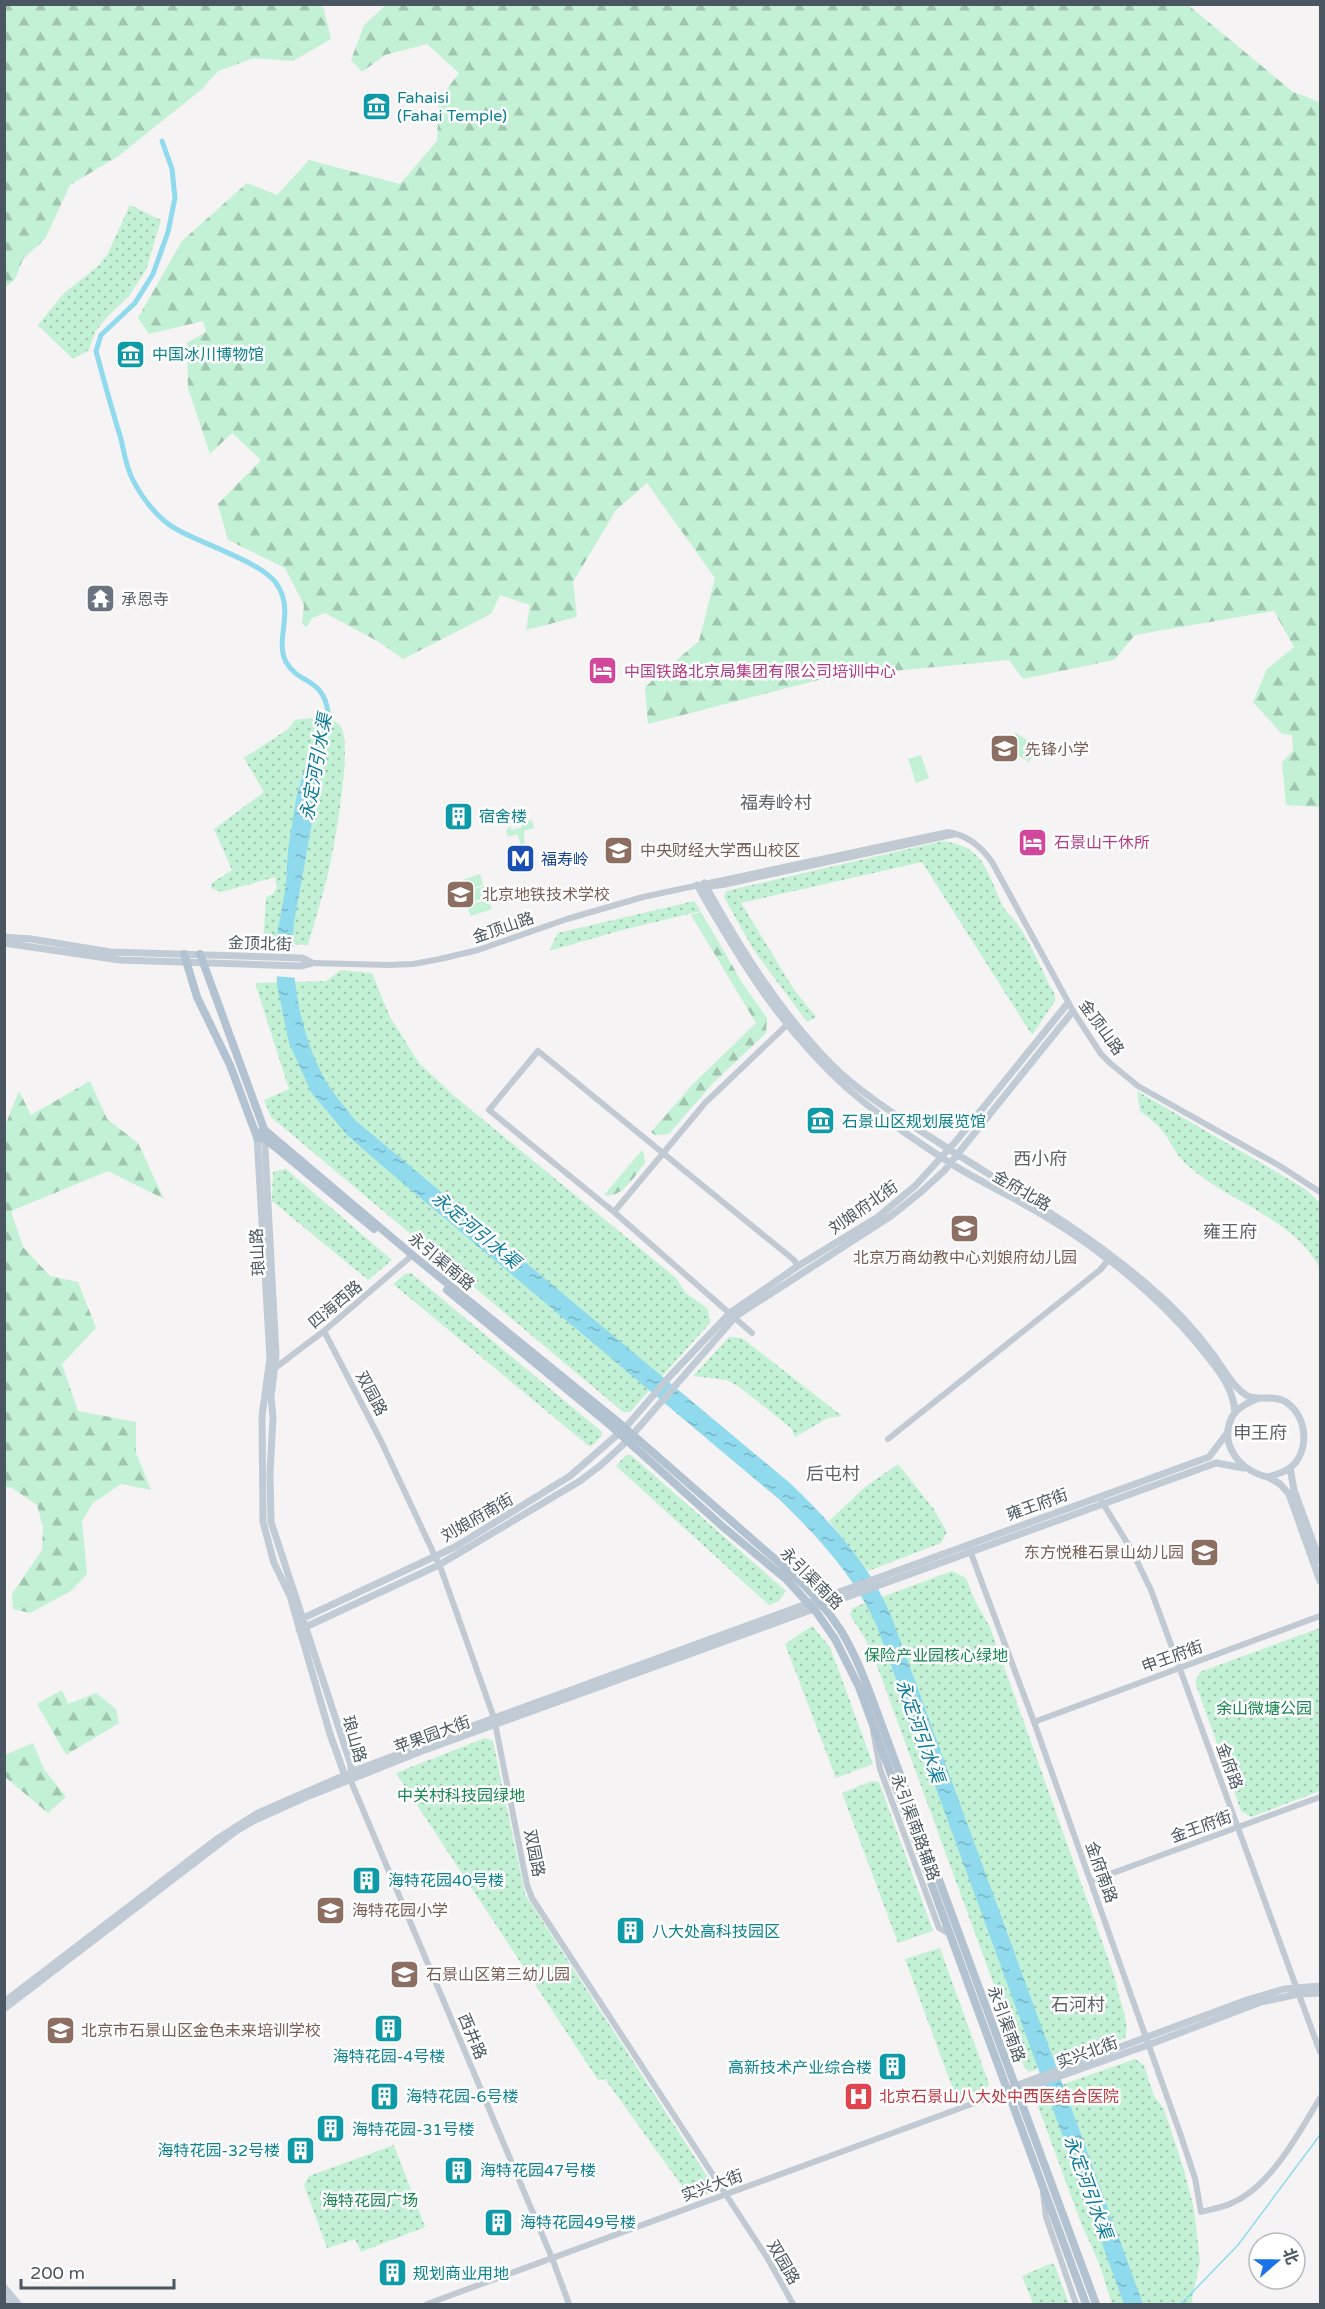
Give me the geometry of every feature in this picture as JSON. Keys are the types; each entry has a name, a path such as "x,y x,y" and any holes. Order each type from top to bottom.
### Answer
{"main road":[{"name":"金府北路","path":"703,885 742,950 807,1049 849,1089 950,1163 1059,1226 1110,1258 1153,1289 1211,1351 1237,1387 1247,1397 1258,1398"},
{"name":"金顶北街","path":"4,937 31,939 103,951 184,958"},
{"name":"金顶北街","path":"4,943 120,960 267,956 302,958 312,963"},
{"path":"184,958 203,1013 230,1065 261,1138"},
{"name":"金顶北街","path":"201,958 266,965 298,966 312,963"},
{"name":"永引渠南路","path":"201,958 264,1129 822,1602 846,1636 858,1661 1096,2304"},
{"name":"刘娘府北街","path":"626,1434 673,1379 733,1315 798,1266 890,1209 943,1158 1068,1003"},
{"name":"刘娘府北街","path":"733,1315 902,1209 957,1155 1072,1011"},
{"name":"金府北路","path":"789,1023 832,1066 887,1110 1084,1234 1191,1336 1226,1381 1233,1395 1235,1413"},
{"path":"261,1138 264,1129"},
{"name":"永引渠南路","path":"261,1138 626,1434 722,1526 787,1580 811,1606 835,1639 847,1662 872,1724 1086,2304"},
{"name":"琅山路","path":"261,1138 275,1368 272,1396 271,1522 348,1776"},
{"name":"琅山路","path":"261,1138 270,1358 262,1416 263,1522 274,1563 300,1620"},
{"path":"1268,1477 1290,1468 1303,1447 1304,1430 1301,1420 1286,1402 1258,1398 1245,1404 1232,1417 1228,1432 1230,1446 1234,1457 1244,1468 1268,1477 1280,1484 1289,1494 1320,1581"},
{"name":"雍王府街","path":"846,1593 887,1583 970,1552 1209,1457 1228,1432"},
{"name":"刘娘府南街","path":"300,1620 435,1557 570,1476 626,1434"},
{"name":"刘娘府南街","path":"303,1629 439,1565 580,1481 601,1465 626,1434"},
{"name":"雍王府街","path":"846,1593 883,1575 967,1544 1215,1463 1244,1468"},
{"path":"1290,1468 1294,1490 1320,1561"},
{"name":"苹果园大街","path":"4,2002 233,1827 258,1813 494,1721 846,1593"},
{"name":"苹果园大街","path":"4,2009 243,1827 348,1776"},
{"name":"实兴北街","path":"1007,2091 1147,2041 1258,1996 1320,1986"},
{"name":"实兴北街","path":"1297,1991 1320,1993"},
{"path":"4,2287 18,2304"},
{"path":"4,2295 12,2304"}],"street":[{"name":"金顶山路","path":"312,963 390,965 440,959 478,950 623,902 956,834 980,848 992,862 1072,1011 1101,1054 1132,1082 1320,1192"},
{"path":"614,1212 722,1085 789,1023"},
{"path":"752,1332 614,1212 489,1110 538,1051 794,1260 798,1266"},
{"name":"四海西路","path":"275,1368 324,1331 409,1258"},
{"path":"888,1439 1100,1270 1110,1258"},
{"name":"双园路","path":"324,1331 381,1441 439,1565 494,1721 527,1885 532,1898 768,2259 793,2304"},
{"name":"金府路","path":"1101,1500 1131,1549 1147,1581 1320,2052"},
{"name":"金府南路","path":"967,1544 1034,1722 1195,2178 1201,2212 1232,2204 1253,2190 1286,2153 1320,2098"},
{"name":"申王府街","path":"1034,1722 1320,1616"},
{"name":"西井路","path":"348,1776 552,2258 569,2304"},
{"name":"金王府街","path":"1090,1881 1320,1797"},
{"name":"实兴大街","path":"427,2304 1007,2091"},
{"path":"1043,2192 1046,2217 1076,2304"},
{"path":"1058,2254 1069,2261"}],"green space":[{"path":"319,4 324,9 331,39 293,61 254,58 218,71 201,90 117,157 70,185 45,239 23,259 15,279 5,288 5,5"},
{"path":"387,4 1188,5 1293,92 1320,102 1320,807 1286,805 1282,762 1293,751 1292,735 1282,734 1253,702 1267,669 1294,647 1274,611 1135,635 1114,660 1023,679 1009,660 830,677 648,724 645,687 699,641 715,578 647,483 616,510 573,582 577,617 526,630 530,605 500,595 491,614 403,659 379,642 325,613 312,618 307,627 302,624 304,605 285,568 228,540 218,504 261,460 232,433 210,454 188,388 187,343 206,332 203,321 149,334 138,318 182,241 247,183 277,195 309,160 400,184 437,141 439,100 459,73 427,44 385,55 362,72 351,60 364,25"},
{"path":"130,205 161,220 146,270 129,296 95,332 89,350 73,359 38,325 64,293 98,266 107,255"},
{"path":"321,717 334,721 341,727 345,754 338,821 326,883 308,945 263,943 266,897 273,894 277,888 275,877 222,892 211,888 212,883 232,870 214,829 264,792 244,758 288,729 295,720"},
{"path":"1016,733 1038,747 1029,762 1006,748"},
{"path":"921,755 929,778 916,783 908,759"},
{"path":"532,821 534,828 524,831 525,855 529,855 530,860 536,860 533,866 525,870 519,867 528,863 517,834 508,837 506,831 510,826 512,830 522,827 520,822"},
{"path":"943,841 969,849 984,864 1004,908 1027,939 1055,995 1055,1001 1032,1035 922,862 741,903 793,988 816,1017 807,1022 753,949 724,897 726,891"},
{"path":"480,874 483,885 463,892 459,881"},
{"path":"484,886 487,897 467,904 463,893"},
{"path":"488,899 492,909 471,916 467,906"},
{"path":"694,901 701,911 549,951 558,933"},
{"path":"701,912 743,984 767,1018 766,1033 713,1083 669,1134 655,1135 651,1132 694,1083 756,1023 691,915"},
{"path":"341,970 372,973 390,1017 419,1063 452,1094 676,1278 686,1293 708,1309 710,1323 630,1412 623,1412 271,1117 264,1100 289,1089 255,983 326,981"},
{"path":"90,1081 107,1119 138,1143 164,1199 108,1171 11,1211 23,1247 50,1276 78,1282 96,1328 62,1364 78,1411 136,1422 136,1453 151,1490 121,1484 93,1503 82,1521 87,1574 71,1591 30,1613 13,1609 12,1594 42,1550 43,1527 37,1505 12,1488 5,1487 5,1126 19,1091 31,1115"},
{"path":"1137,1091 1305,1189 1320,1203 1320,1268 1308,1250 1277,1223 1222,1190 1187,1165 1161,1129 1140,1111"},
{"path":"642,1150 645,1163 632,1179 617,1193 604,1195"},
{"path":"286,1169 392,1260 368,1280 272,1201 273,1172"},
{"path":"411,1273 602,1432 601,1437 590,1447 393,1284 405,1274"},
{"path":"729,1337 742,1338 842,1416 828,1418 795,1437 791,1428 741,1388 727,1380 693,1376"},
{"path":"631,1455 786,1591 779,1601 769,1605 616,1466 625,1456"},
{"path":"898,1464 933,1508 947,1532 941,1543 868,1571 829,1521 865,1487"},
{"name":"保险产业园核心绿地","path":"952,1571 966,1578 975,1601 990,1627 1116,1981 1125,2017 1125,2038 1029,2072 1024,2067 876,1663 864,1637 850,1615 852,1608"},
{"path":"812,1626 830,1647 873,1764 836,1778 785,1644"},
{"name":"余山微塘公园","path":"1320,1628 1320,1791 1251,1817 1241,1811 1195,1682 1200,1672"},
{"path":"62,1690 68,1704 96,1693 116,1709 119,1723 66,1755 37,1704"},
{"name":"中关村科技园绿地","path":"485,1738 493,1741 525,1894 716,2190 692,2200 605,2079 598,2080 396,1773"},
{"path":"33,1743 44,1769 66,1797 48,1813 5,1777 5,1755"},
{"path":"872,1781 879,1782 933,1931 898,1943 842,1793"},
{"path":"940,1948 989,2084 983,2094 958,2103 905,1959"},
{"path":"1135,2059 1144,2065 1154,2096 1164,2109 1194,2209 1200,2261 1193,2304 1112,2304 1099,2263 1081,2223 1035,2098 1038,2093"},
{"name":"海特花园广场","path":"394,2145 425,2227 361,2252 355,2239 327,2248 304,2185 309,2176"},
{"path":"1052,2263 1069,2304 1033,2304 1022,2276"}],"water":[{"path":"305,767 319,769 319,784 294,923 293,963 304,1026 310,1047 327,1083 355,1120 791,1484 821,1514 861,1562 883,1598 892,1618 1143,2304 1124,2304 876,1624 857,1590 834,1558 781,1501 386,1169 347,1135 311,1092 289,1043 277,985 276,940 286,885 288,849 297,794"}],"pier":[{"path":"273,946 296,947 298,978 273,976"}],"waterway":[{"name":"永定河引水渠","path":"162,141 172,169 175,198 168,232 153,274 135,303 101,335 96,351 128,469 145,500 176,529 229,553 268,575 282,593 285,614 282,644 286,662 297,675 316,687 325,701 328,712 313,773"},
{"path":"1181,2304 1238,2245 1320,2135"}],"place":[{"name":"Fahaisi (Fahai Temple)","path":"376,106"},
{"name":"中国冰川博物馆","path":"131,354"},
{"name":"承恩寺","path":"100,599"},
{"name":"中国铁路北京局集团有限公司培训中心","path":"603,671"},
{"name":"先锋小学","path":"1004,749"},
{"name":"宿舍楼","path":"458,816"},
{"name":"石景山干休所","path":"1033,842"},
{"name":"中央财经大学西山校区","path":"619,850"},
{"name":"福寿岭","path":"520,859"},
{"name":"北京地铁技术学校","path":"461,894"},
{"name":"石景山区规划展览馆","path":"821,1121"},
{"name":"北京万商幼教中心刘娘府幼儿园","path":"965,1229"},
{"name":"东方悦稚石景山幼儿园","path":"1205,1552"},
{"name":"海特花园40号楼","path":"367,1880"},
{"name":"海特花园小学","path":"331,1910"},
{"name":"八大处高科技园区","path":"631,1931"},
{"name":"石景山区第三幼儿园","path":"405,1974"},
{"name":"海特花园-4号楼","path":"389,2028"},
{"name":"北京市石景山区金色未来培训学校","path":"60,2030"},
{"name":"高新技术产业综合楼","path":"893,2067"},
{"name":"海特花园-6号楼","path":"385,2096"},
{"name":"北京石景山八大处中西医结合医院","path":"858,2096"},
{"name":"海特花园-31号楼","path":"331,2129"},
{"name":"海特花园-32号楼","path":"301,2150"},
{"name":"海特花园47号楼","path":"459,2170"},
{"name":"海特花园49号楼","path":"499,2222"},
{"name":"规划商业用地","path":"392,2273"}],"district":[{"name":"福寿岭村","path":"776,803"},
{"name":"西小府","path":"1040,1159"},
{"name":"雍王府","path":"1230,1232"},
{"name":"申王府","path":"1260,1433"},
{"name":"后屯村","path":"833,1474"},
{"name":"石河村","path":"1078,2005"}]}
